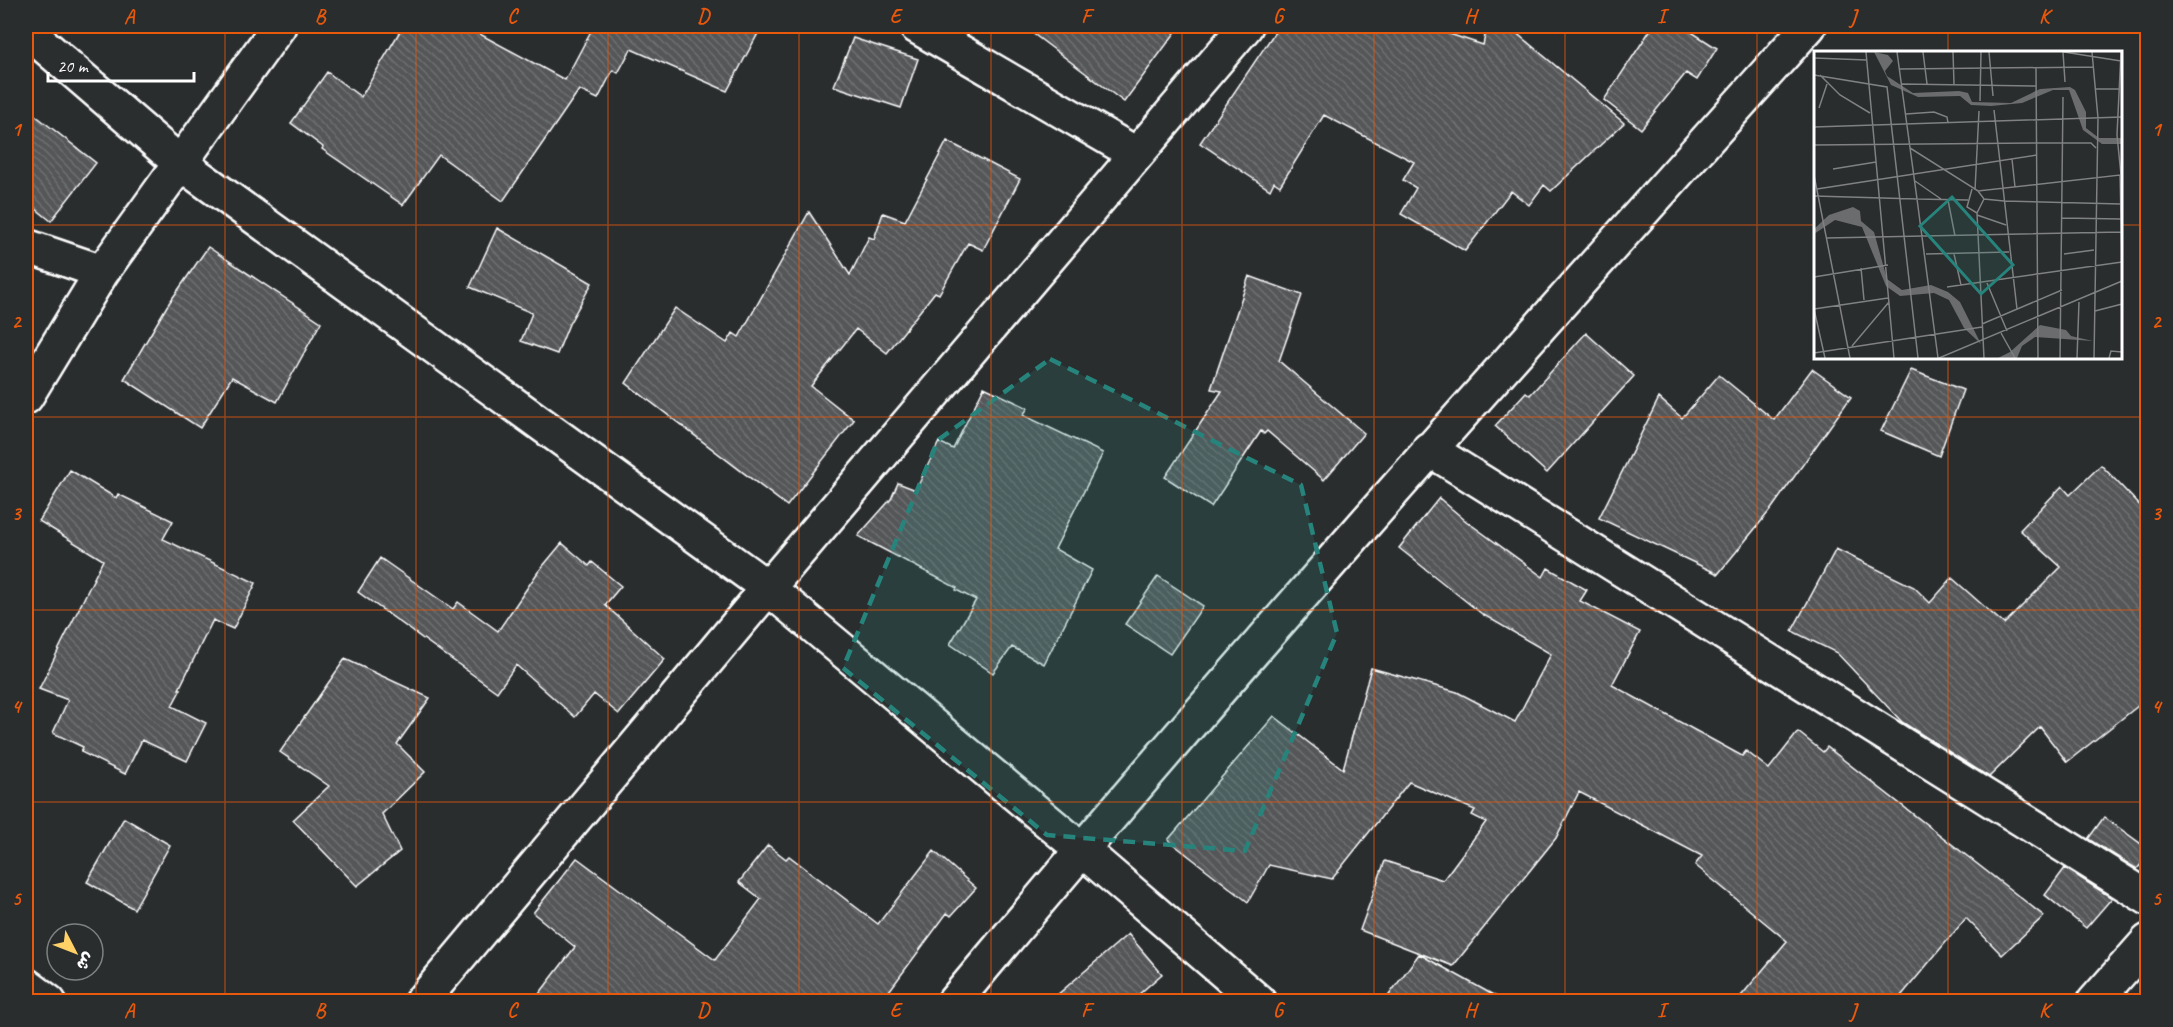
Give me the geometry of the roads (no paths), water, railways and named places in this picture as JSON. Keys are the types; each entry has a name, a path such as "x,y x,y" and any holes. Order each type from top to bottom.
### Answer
{"street":[{"path":"26,397 102,272 279,26"},
{"path":"916,26 1136,154"},
{"path":"421,1002 768,588 1246,26"},
{"path":"954,1002 1081,849 1429,449 1809,26"},
{"path":"26,30 180,163 768,588 1081,849 1259,1002"},
{"path":"26,246 102,272"},
{"path":"1429,449 2148,898"},
{"path":"2094,1002 2148,941"},
{"path":"26,985 49,1002"}]}
